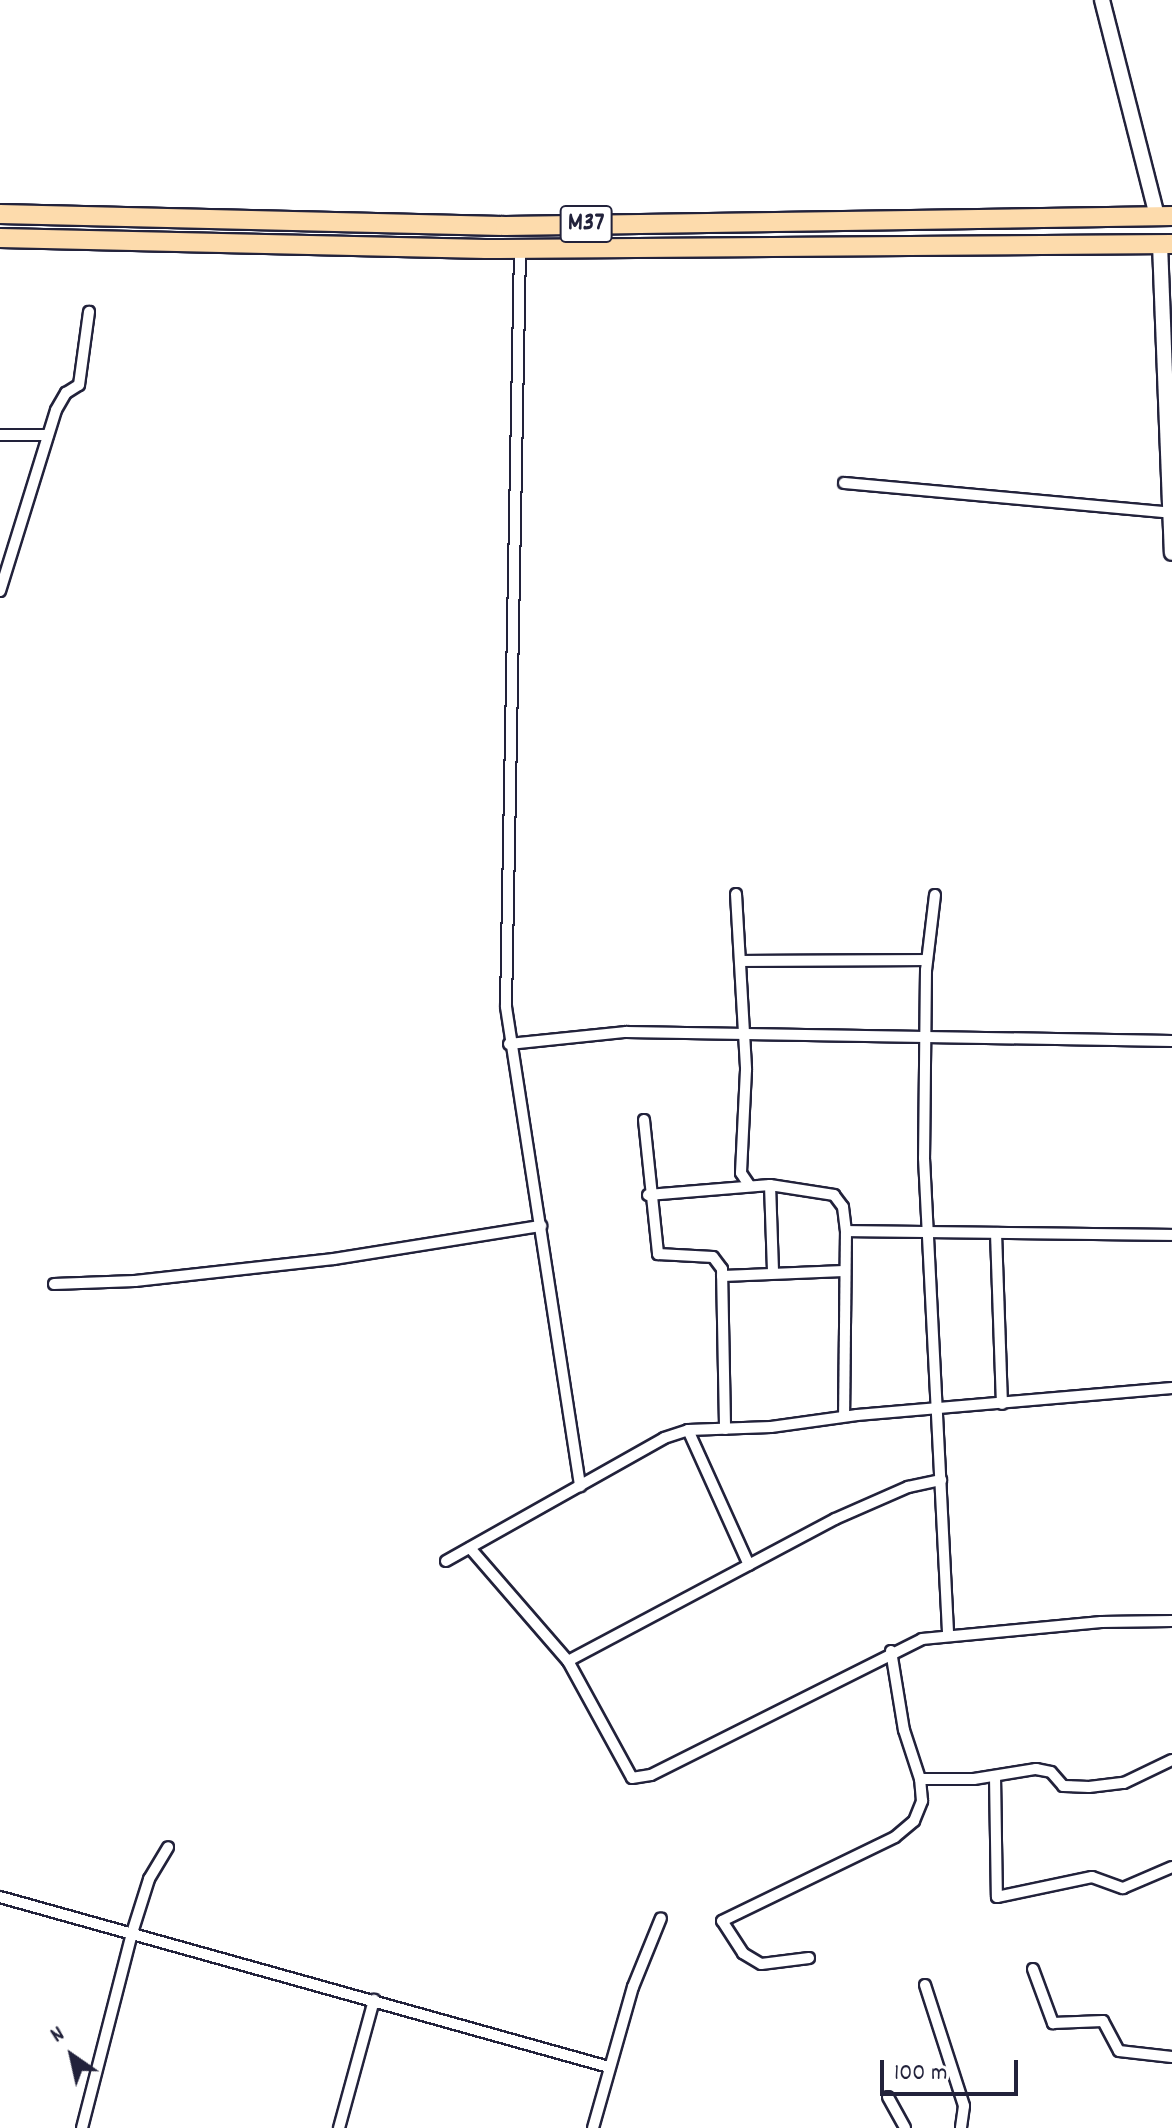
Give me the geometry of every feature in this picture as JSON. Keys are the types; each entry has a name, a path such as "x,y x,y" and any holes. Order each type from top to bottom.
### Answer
{"highway":[{"name":"M37","path":"0,214 505,226 1165,216"},
{"path":"57,215 58,239"},
{"name":"M37","path":"0,238 520,249 1166,244"}],"main road":[{"path":"1102,0 1165,216"},
{"path":"1166,244 1172,553"}],"street":[{"path":"520,249 509,1044 541,1226 580,1486"},
{"path":"0,591 5,555 48,435 66,393 79,385 89,312"},
{"path":"0,435 48,435"},
{"path":"844,483 1172,513"},
{"path":"736,894 744,1037 741,1173 749,1185"},
{"path":"935,895 927,960 925,1035 928,1233 948,1635"},
{"path":"741,961 927,960"},
{"path":"509,1044 626,1032 744,1037 925,1035 1172,1041"},
{"path":"644,1120 648,1195 658,1254 713,1257 722,1276 725,1429"},
{"path":"648,1195 749,1185 770,1185 834,1195 843,1207 846,1231 844,1416"},
{"path":"770,1185 773,1271"},
{"path":"54,1284 135,1281 334,1259 541,1226"},
{"path":"846,1231 1172,1235"},
{"path":"996,1233 1002,1404"},
{"path":"722,1276 773,1271 845,1271"},
{"path":"446,1561 664,1438 688,1430 1172,1388"},
{"path":"688,1430 749,1565"},
{"path":"568,1661 749,1565 908,1487 941,1480"},
{"path":"470,1548 568,1661 632,1778 651,1775 891,1651 948,1635 1172,1621"},
{"path":"809,1958 761,1964 743,1953 722,1921 863,1857 914,1821 922,1801 920,1779 898,1706 891,1651"},
{"path":"920,1779 995,1776 1000,1771 1036,1769 1051,1772 1063,1786 1100,1786 1142,1777 1172,1760"},
{"path":"995,1776 997,1897 1092,1877 1123,1888 1172,1867"},
{"path":"82,2128 132,1933 149,1879 168,1847"},
{"path":"0,1897 609,2067"},
{"path":"593,2128 609,2067 661,1918"},
{"path":"1033,1969 1053,2023 1103,2021 1119,2051 1172,2057"},
{"path":"925,1985 964,2106 961,2128"},
{"path":"339,2128 374,2000"},
{"path":"888,2097 905,2128"}]}
